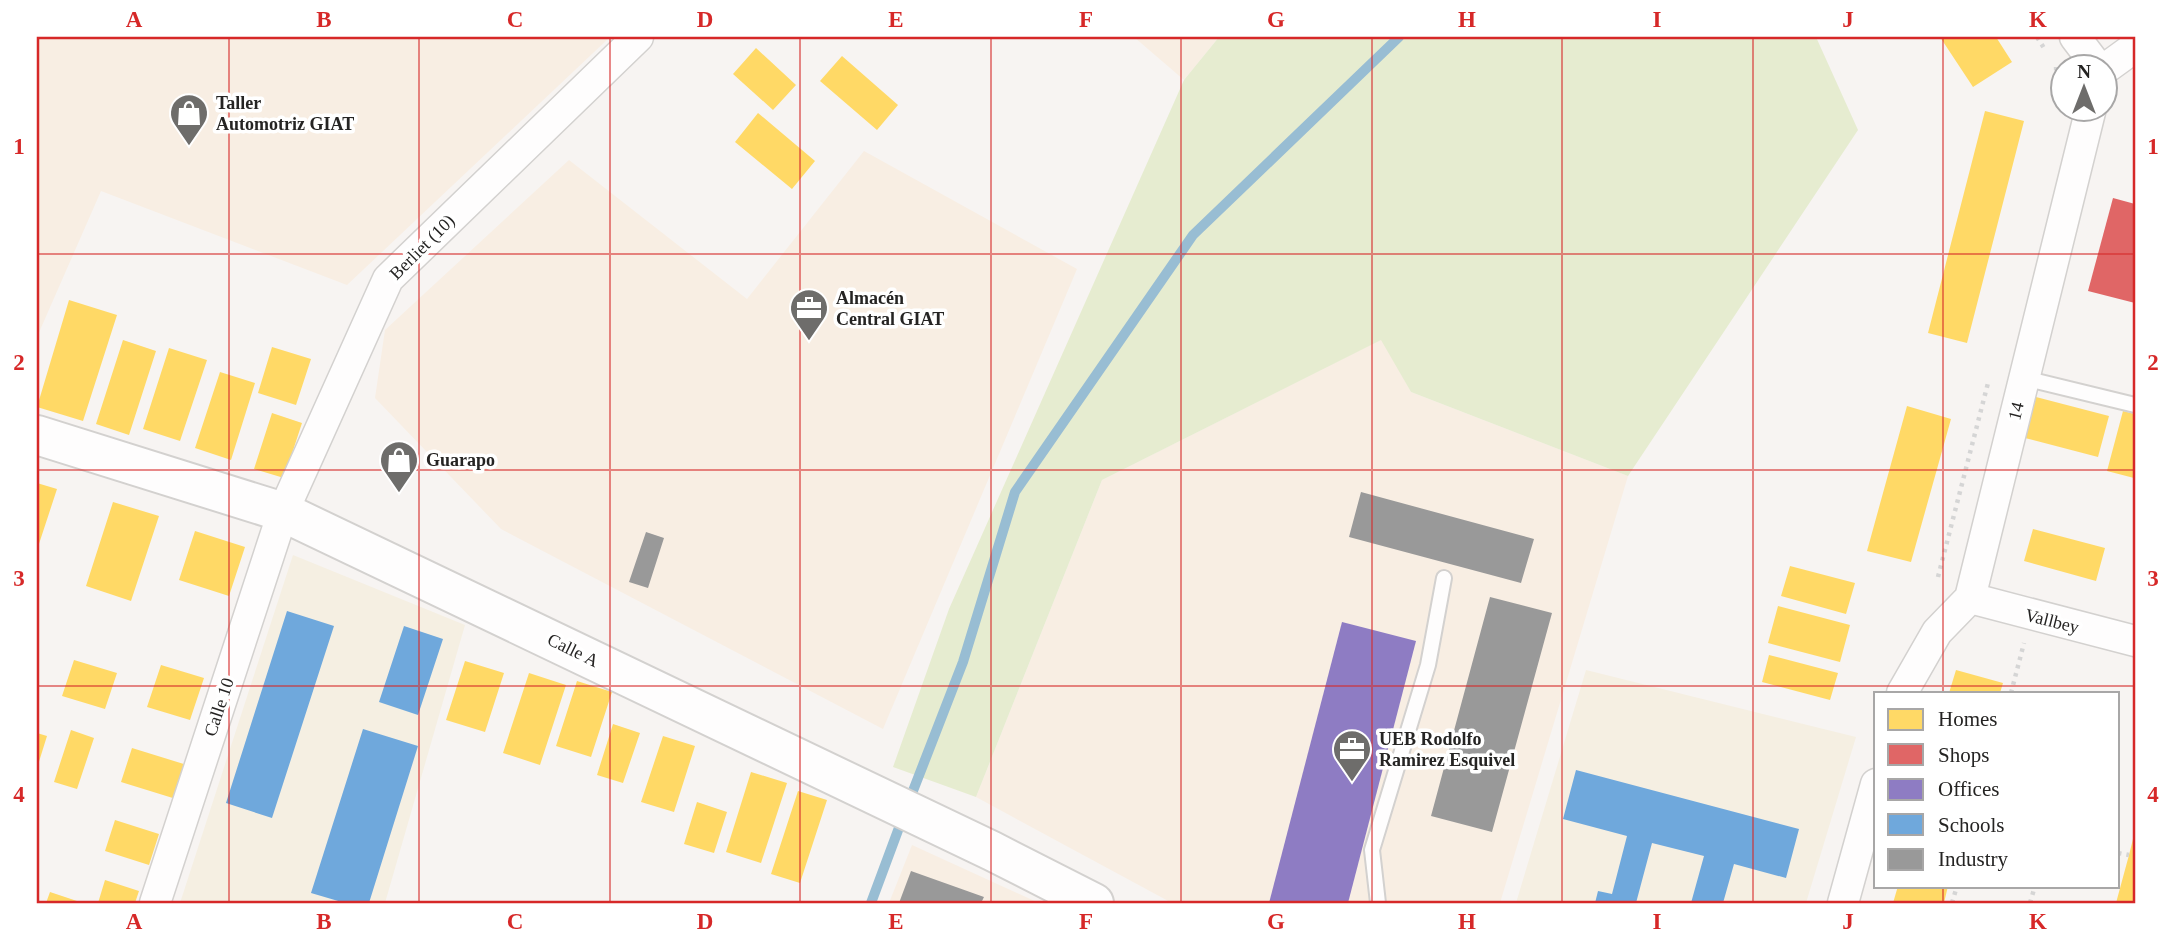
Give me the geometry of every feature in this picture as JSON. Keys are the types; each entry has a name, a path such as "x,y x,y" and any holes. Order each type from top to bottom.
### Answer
{"street":[{"name":"Berliet (10)","path":"283,512 388,279 638,37"},
{"path":"2076,37 2087,52"},
{"path":"2120,58 2135,47"},
{"name":"14","path":"1970,598 2088,122"},
{"name":"Calle A","path":"37,435 283,512 968,839 1094,903"},
{"name":"Calle 10","path":"155,903 283,512"},
{"path":"1903,692 1937,632 1970,598"},
{"name":"Vallbey","path":"1970,598 2135,641"},
{"path":"1843,903 1874,791"}],"lane":[{"path":"2024,378 2135,405"},
{"path":"1378,903 1372,850 1428,665 1444,578"}],"path":[{"path":"2037,37 2050,56"},
{"path":"1938,577 1990,375"},
{"path":"2011,692 2032,616"},
{"path":"2120,853 2129,855"}],"shaded area":[{"path":"37,37 610,37 347,285 101,191 37,337"},
{"path":"1134,37 1219,37 1184,80"},
{"name":"Almacén Central GIAT","path":"864,151 1077,269 883,729 501,529 375,398 385,330 569,160 747,299"},
{"path":"1382,339 1411,392 1628,476 1500,903 1172,903 976,797 1102,480"},
{"path":"293,555 465,625 385,903 180,903"},
{"path":"1586,670 1856,737 1806,903 1516,903"},
{"path":"912,845 1039,903 889,903"}],"green space":[{"path":"1219,37 1816,37 1858,130 1628,476 1411,392 1381,340 1102,480 976,797 893,767 949,609 1184,80"}],"building: Homes":[{"path":"1940,37 1996,37 2012,62 1973,87"},
{"path":"756,48 796,85 773,110 733,74"},
{"path":"842,56 898,105 877,130 820,81"},
{"path":"1985,111 2024,121 1967,343 1928,333"},
{"path":"758,113 815,161 792,189 735,142"},
{"path":"69,300 117,315 83,421 37,407"},
{"path":"123,340 156,351 129,435 96,424"},
{"path":"272,347 311,359 296,405 258,393"},
{"path":"169,348 207,360 180,441 143,429"},
{"path":"220,372 255,383 231,460 195,448"},
{"path":"2036,397 2109,416 2098,457 2025,438"},
{"path":"1907,406 1951,419 1911,562 1867,551"},
{"path":"2123,411 2135,414 2134,478 2107,471"},
{"path":"272,413 302,423 284,478 254,469"},
{"path":"37,483 57,489 37,550"},
{"path":"113,502 159,516 131,601 86,586"},
{"path":"2033,529 2105,548 2096,581 2024,561"},
{"path":"195,531 245,547 229,596 179,580"},
{"path":"1790,566 1855,583 1846,614 1781,596"},
{"path":"1778,606 1850,625 1840,662 1768,643"},
{"path":"1769,655 1838,673 1830,700 1762,682"},
{"path":"74,660 117,673 105,709 62,696"},
{"path":"465,661 504,673 485,732 446,720"},
{"path":"161,665 204,678 190,720 147,707"},
{"path":"1956,670 2003,683 2000,692 1949,692"},
{"path":"529,673 566,685 540,765 503,753"},
{"path":"577,681 612,692 591,757 556,746"},
{"path":"613,724 640,733 623,783 597,775"},
{"path":"71,730 94,738 77,789 54,782"},
{"path":"37,733 47,736 37,768"},
{"path":"663,736 695,746 674,812 641,802"},
{"path":"132,748 187,765 176,799 121,782"},
{"path":"751,772 787,783 761,863 726,852"},
{"path":"798,791 827,800 800,883 771,874"},
{"path":"697,802 727,812 714,853 684,844"},
{"path":"115,820 159,834 149,865 105,851"},
{"path":"2134,835 2135,903 2116,903 2129,855"},
{"path":"105,880 139,891 135,903 98,903"},
{"path":"1897,888 1948,888 1944,903 1893,903"},
{"path":"50,892 83,903 46,903"}],"building: Shops":[{"path":"2113,198 2135,204 2135,303 2088,291"}],"building: Offices":[{"path":"1342,622 1416,641 1348,903 1269,903"}],"building: Schools":[{"path":"287,611 334,626 272,818 226,803"},
{"path":"404,626 443,639 418,715 379,702"},
{"path":"363,729 418,746 369,903 345,903 311,893"},
{"path":"1576,770 1799,829 1786,878 1734,864 1723,903 1691,903 1704,856 1652,843 1636,903 1595,903 1598,891 1612,894 1627,836 1563,819"}],"building: Industry":[{"path":"1361,492 1534,539 1521,583 1349,537"},
{"path":"646,532 664,538 648,588 629,582"},
{"path":"1490,597 1552,613 1492,832 1431,816"},
{"path":"911,871 984,897 981,903 899,903"}],"waterway":[{"path":"911,796 963,662 1015,492 1193,235 1399,37"},
{"path":"871,903 900,825"}],"place":[{"name":"Taller Automotriz GIAT","path":"189,147"},
{"name":"Almacén Central GIAT","path":"809,342"},
{"name":"Guarapo","path":"399,494"},
{"name":"UEB Rodolfo Ramirez Esquivel","path":"1352,783"}]}
